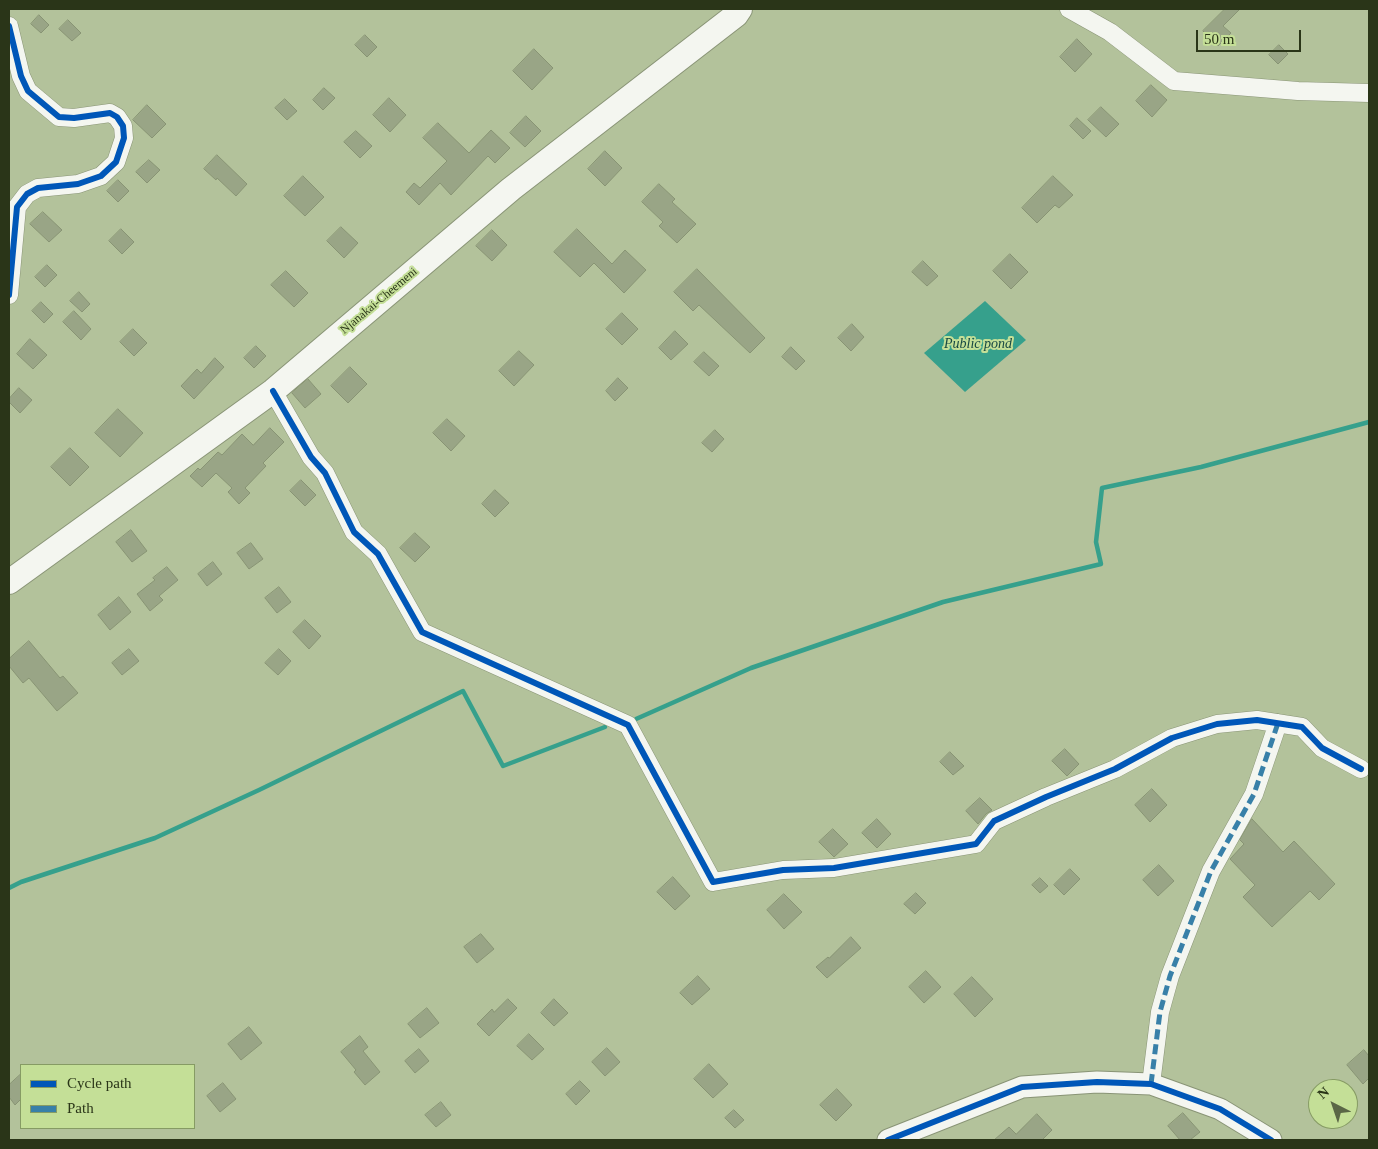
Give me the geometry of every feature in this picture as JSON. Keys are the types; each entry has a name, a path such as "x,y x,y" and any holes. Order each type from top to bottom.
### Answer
{"main road":[{"name":"Njanakai-Cheemeni","path":"9,582 273,391 511,189 736,15 740,9"}],"street":[{"path":"1069,9 1110,32 1174,81 1298,92 1369,93"},
{"path":"9,26 21,76 28,91 58,117 74,118 110,113 117,117 123,126 124,138 116,162 101,176 78,184 38,188 27,194 17,207 9,295"},
{"path":"273,391 311,457 325,473 354,532 378,554 422,632 628,725 713,882 783,870 834,868 976,844 994,821 1046,797 1115,769 1172,738 1217,724 1257,720 1302,727 1322,748 1361,769"},
{"path":"1151,1084 1160,1012 1170,976 1211,871 1254,794 1278,723"},
{"path":"888,1140 1022,1088 1097,1082 1151,1084 1220,1109 1272,1140"}],"water":[{"name":"Public pond","path":"985,301 1026,340 965,392 924,353"}],"building":[{"path":"1225,9 1240,9 1223,26 1231,33 1218,46 1203,31"},
{"path":"39,15 49,25 41,33 31,24"},
{"path":"68,20 81,33 72,41 59,29"},
{"path":"365,35 377,47 367,57 355,45"},
{"path":"1077,39 1092,54 1075,72 1060,57"},
{"path":"1279,45 1288,54 1278,64 1269,55"},
{"path":"534,49 553,68 532,90 513,71"},
{"path":"1151,85 1167,100 1152,117 1136,101"},
{"path":"324,88 335,98 323,110 313,100"},
{"path":"389,98 406,115 390,132 373,115"},
{"path":"285,99 297,111 287,120 275,108"},
{"path":"147,105 166,124 152,138 133,120"},
{"path":"1101,107 1119,124 1106,137 1088,120"},
{"path":"526,116 541,131 525,147 510,133"},
{"path":"1077,118 1091,131 1083,139 1070,126"},
{"path":"438,123 469,153 491,130 510,148 495,163 488,156 451,195 440,183 419,205 406,192 414,183 420,188 447,161 423,138"},
{"path":"356,131 372,146 360,158 344,142"},
{"path":"605,151 622,168 605,186 588,169"},
{"path":"217,155 247,184 236,196 217,178 216,180 204,169"},
{"path":"149,160 160,170 147,183 136,172"},
{"path":"303,176 324,197 305,216 284,196"},
{"path":"1053,176 1073,195 1059,208 1055,205 1037,223 1022,208"},
{"path":"118,180 129,191 118,202 107,191"},
{"path":"659,184 675,199 672,202 696,224 677,243 659,226 663,222 642,202"},
{"path":"43,212 62,230 49,242 30,224"},
{"path":"341,227 358,243 344,258 327,241"},
{"path":"121,229 134,242 122,254 109,241"},
{"path":"577,229 612,264 625,250 646,270 624,293 594,263 580,277 554,252"},
{"path":"492,230 507,245 492,261 476,246"},
{"path":"1010,254 1028,272 1011,289 993,271"},
{"path":"923,261 938,276 927,286 912,272"},
{"path":"47,265 57,275 45,287 35,277"},
{"path":"697,269 765,338 750,353 699,305 693,311 674,292"},
{"path":"286,271 308,293 294,307 271,285"},
{"path":"79,292 90,304 82,312 70,301"},
{"path":"41,302 53,314 44,323 32,311"},
{"path":"74,311 91,329 81,340 63,322"},
{"path":"622,313 638,329 622,345 606,329"},
{"path":"852,324 864,337 851,351 838,338"},
{"path":"133,329 147,343 134,356 120,342"},
{"path":"675,331 688,344 671,360 659,348"},
{"path":"30,339 47,355 33,369 17,354"},
{"path":"256,346 266,356 254,368 244,358"},
{"path":"791,347 805,361 796,370 782,357"},
{"path":"519,351 534,365 514,386 499,371"},
{"path":"704,352 719,366 709,376 694,362"},
{"path":"215,358 224,367 194,399 181,386 197,369 201,373"},
{"path":"350,367 367,384 348,403 331,386"},
{"path":"618,378 628,388 615,401 606,391"},
{"path":"308,379 321,394 305,408 292,393"},
{"path":"19,388 32,400 20,413 9,402 9,399"},
{"path":"118,409 143,433 120,457 95,433"},
{"path":"447,419 465,436 451,451 433,433"},
{"path":"270,428 284,442 263,463 266,466 245,488 250,493 239,504 228,492 232,488 216,473 202,487 190,476 198,468 200,470 218,452 222,455 242,434 253,445"},
{"path":"715,430 724,439 712,452 702,443"},
{"path":"70,448 89,467 70,486 51,467"},
{"path":"301,480 316,495 305,506 290,491"},
{"path":"495,490 509,503 495,517 482,504"},
{"path":"131,530 147,551 132,562 116,542"},
{"path":"415,533 430,547 415,562 400,548"},
{"path":"251,543 263,559 249,569 237,553"},
{"path":"213,562 222,574 207,586 198,574"},
{"path":"167,567 178,580 159,596 163,600 150,611 137,594 155,580 153,578"},
{"path":"279,587 291,602 277,613 265,598"},
{"path":"119,597 131,612 110,630 98,615"},
{"path":"305,620 321,636 309,649 293,632"},
{"path":"29,641 60,678 63,676 78,693 57,711 29,678 23,683 9,666 9,659"},
{"path":"129,649 139,661 122,675 112,663"},
{"path":"279,649 291,661 278,675 265,663"},
{"path":"1065,749 1079,764 1067,776 1052,761"},
{"path":"950,752 964,766 953,775 940,762"},
{"path":"1152,789 1167,805 1150,822 1135,805"},
{"path":"980,798 992,810 978,824 966,811"},
{"path":"877,819 891,834 877,848 862,833"},
{"path":"1252,819 1283,852 1294,841 1335,884 1319,900 1310,891 1272,927 1243,897 1255,885 1230,859 1244,844 1240,840"},
{"path":"833,829 848,844 834,857 819,842"},
{"path":"1159,865 1174,881 1158,896 1143,880"},
{"path":"1070,869 1080,879 1064,895 1054,885"},
{"path":"673,877 690,896 675,910 657,892"},
{"path":"1040,878 1048,886 1040,893 1032,885"},
{"path":"916,893 926,903 915,914 904,904"},
{"path":"784,894 802,912 784,929 767,910"},
{"path":"481,934 494,949 477,963 464,947"},
{"path":"851,937 861,948 827,978 816,967 829,958"},
{"path":"926,971 941,987 924,1003 909,987"},
{"path":"698,976 710,989 692,1005 680,993"},
{"path":"972,977 993,999 975,1017 954,994"},
{"path":"508,999 517,1008 489,1036 477,1024 492,1009 494,1012"},
{"path":"554,999 568,1013 554,1026 541,1013"},
{"path":"427,1008 439,1023 420,1038 408,1024"},
{"path":"249,1027 262,1043 241,1060 228,1044"},
{"path":"529,1034 544,1049 532,1060 517,1046"},
{"path":"360,1036 368,1047 363,1051 380,1072 365,1085 354,1072 356,1070 341,1052"},
{"path":"607,1048 620,1062 605,1076 592,1062"},
{"path":"419,1049 429,1061 415,1073 405,1061"},
{"path":"1364,1050 1369,1056 1369,1078 1363,1084 1347,1065"},
{"path":"709,1064 728,1084 713,1098 694,1079"},
{"path":"20,1075 20,1100 15,1105 9,1097 9,1085"},
{"path":"580,1081 590,1091 576,1105 566,1094"},
{"path":"223,1083 236,1099 220,1112 207,1096"},
{"path":"837,1089 852,1105 836,1121 820,1105"},
{"path":"441,1102 451,1115 436,1127 425,1115"},
{"path":"734,1110 744,1120 735,1128 725,1118"},
{"path":"1183,1113 1200,1132 1190,1140 1180,1140 1168,1126"},
{"path":"1037,1114 1052,1130 1042,1140 994,1140 1009,1127 1016,1134"}],"waterway":[{"path":"636,719 751,668 943,602 1101,564 1096,542 1102,488 1201,467 1369,422"},
{"path":"9,888 21,882 155,838 463,691 503,766 605,727"}],"marked path":[{"path":"1151,1084 1160,1012 1170,976 1211,871 1254,794 1278,723"}],"cycle path":[{"path":"9,26 21,76 28,91 59,117 74,118 110,113 117,117 123,126 124,138 116,162 101,176 78,184 38,188 27,194 17,207 9,295"},
{"path":"273,391 311,457 325,473 354,532 378,554 422,632 628,725 713,882 783,870 834,868 976,844 994,821 1046,797 1115,769 1172,738 1217,724 1257,720 1302,727 1322,748 1361,769"},
{"path":"888,1140 1022,1087 1097,1082 1151,1084 1220,1109 1271,1140"}]}
